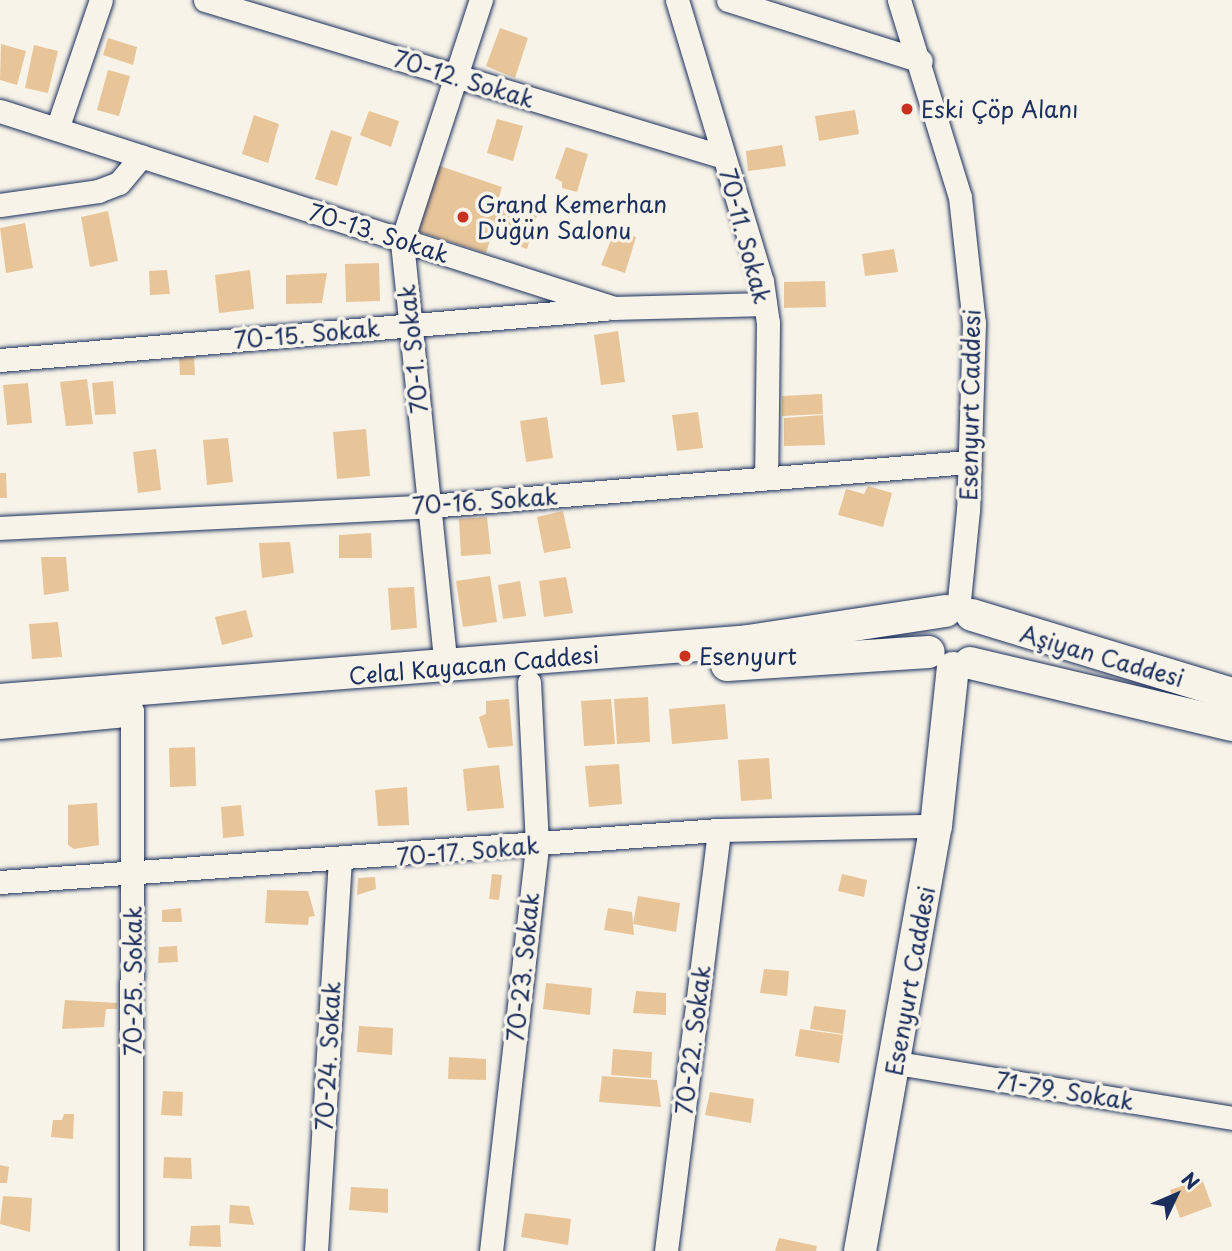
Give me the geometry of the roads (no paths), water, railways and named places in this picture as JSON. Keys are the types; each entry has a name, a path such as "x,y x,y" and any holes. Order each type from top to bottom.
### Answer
{"street":[{"path":"57,129 101,0"},
{"name":"70-12. Sokak","path":"205,0 724,157"},
{"name":"70-1. Sokak","path":"446,668 402,241 481,0"},
{"name":"70-11. Sokak","path":"677,0 765,304 766,478"},
{"path":"728,0 921,61"},
{"name":"Esenyurt Caddesi","path":"899,0 921,61 960,197 974,323 969,462 959,612"},
{"name":"70-13. Sokak","path":"0,111 614,308 765,304"},
{"path":"0,205 98,191 119,183 142,156"},
{"name":"70-15. Sokak","path":"0,360 614,308"},
{"name":"70-16. Sokak","path":"0,528 429,506 969,462"},
{"path":"959,612 984,640 951,661 929,624 959,612"},
{"name":"Celal Kayacan Caddesi","path":"0,700 446,668 749,641 959,612"},
{"name":"Aşiyan Caddesi","path":"959,612 1232,694"},
{"name":"Esenyurt Caddesi","path":"860,1251 897,1063 936,826 951,661"},
{"name":"Celal Kayacan Caddesi","path":"0,723 529,682 951,661"},
{"name":"Aşiyan Caddesi","path":"951,661 1232,724"},
{"name":"70-23. Sokak","path":"491,1251 537,845 529,682"},
{"name":"70-25. Sokak","path":"131,1251 134,873 132,711"},
{"name":"70-17. Sokak","path":"0,882 340,861 719,830 936,826"},
{"name":"70-22. Sokak","path":"666,1251 719,830"},
{"name":"70-24. Sokak","path":"316,1251 340,861"},
{"name":"71-79. Sokak","path":"897,1063 1232,1118"}],"place":[{"name":"Eski Çöp Alanı","path":"907,109"},
{"name":"Grand Kemerhan Düğün Salonu","path":"463,217"},
{"name":"Esenyurt","path":"685,656"}]}
